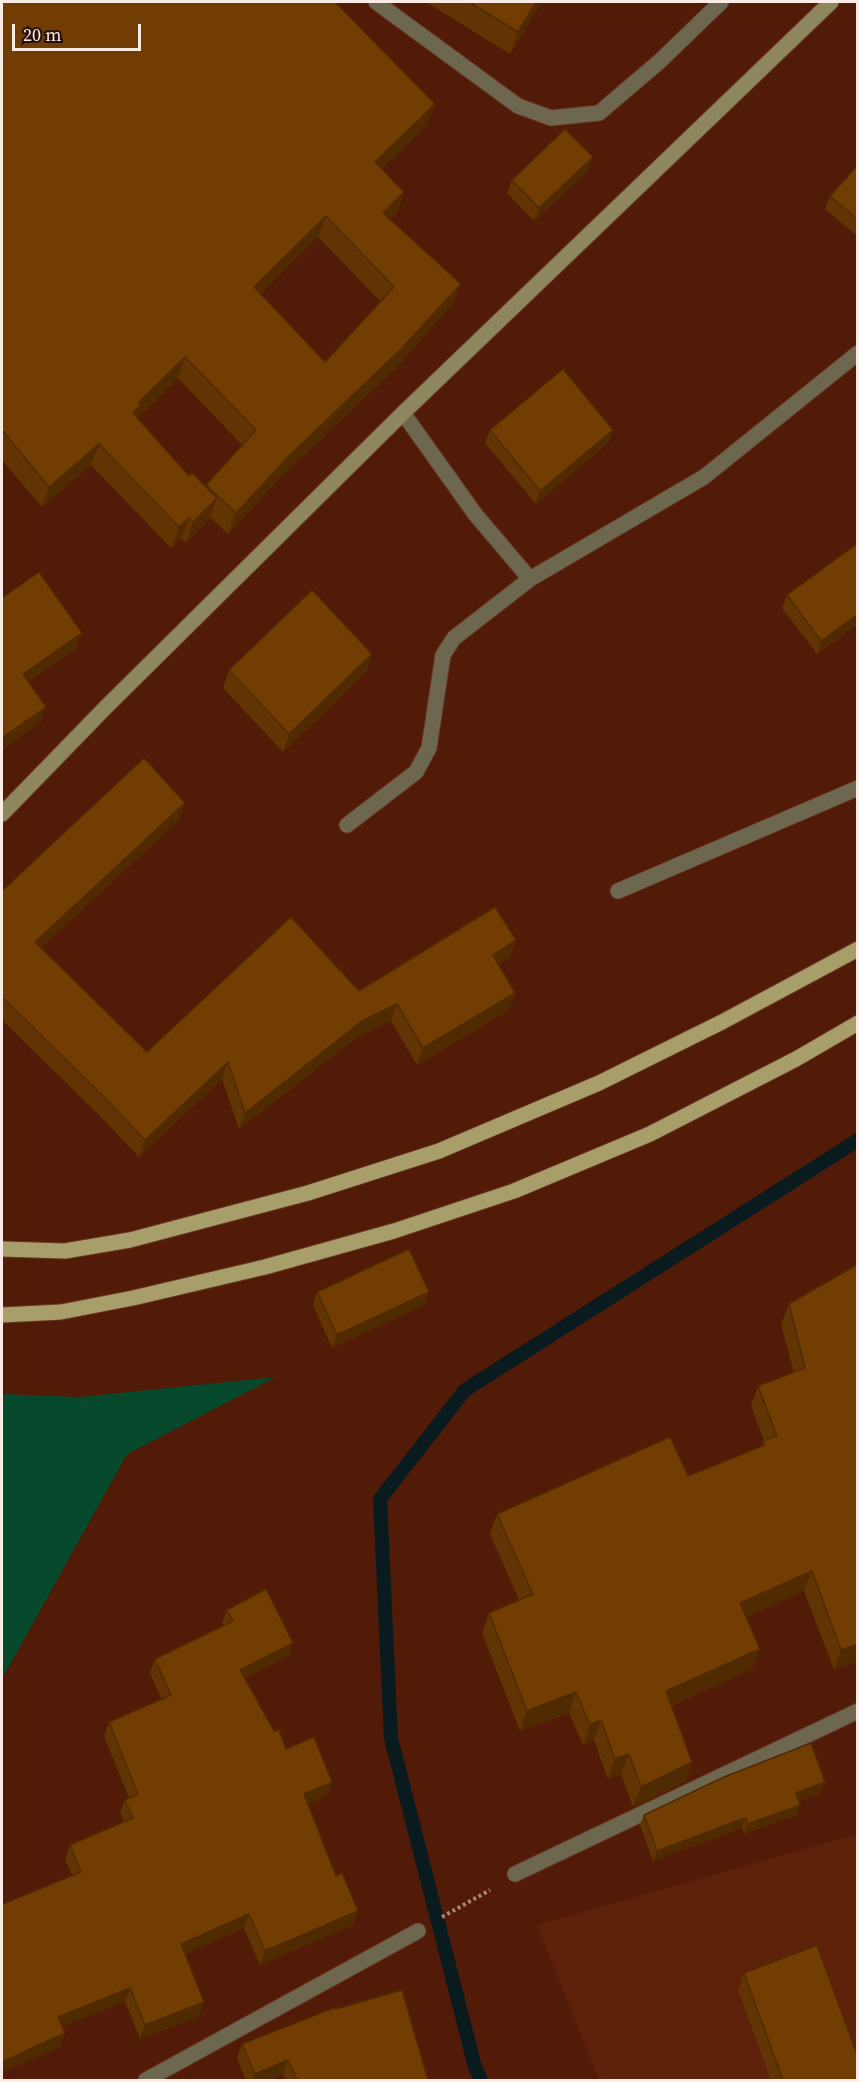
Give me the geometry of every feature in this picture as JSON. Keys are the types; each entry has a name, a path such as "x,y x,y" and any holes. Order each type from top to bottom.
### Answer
{"main road":[{"path":"2,814 106,707 403,413 831,2"},
{"path":"2,1249 65,1251 130,1240 308,1193 439,1151 599,1083 722,1022 858,949"},
{"path":"2,1315 61,1312 133,1298 265,1267 394,1230 514,1191 650,1134 796,1059 858,1023"}],"street":[{"path":"376,2 518,106 551,118 599,114 660,62 722,2"},
{"path":"347,825 416,772 429,748 443,655 454,638 530,579 704,477 858,353"},
{"path":"403,413 475,514 530,579"},
{"path":"618,891 858,788"},
{"path":"515,1874 858,1711"},
{"path":"146,2080 418,1931"}],"path":[{"path":"418,1931 492,1889"}],"shaded area":[{"path":"857,1834 857,2080 599,2080 537,1925"}],"green space":[{"path":"276,1377 127,1454 2,1679 2,1394 80,1397"}],"building":[{"path":"2,2 335,2 435,104 375,162 404,192 383,213 461,284 401,349 291,454 236,513 206,485 256,430 185,357 139,402 141,405 133,413 189,476 192,473 217,498 193,522 189,518 179,527 99,444 49,487 2,430","holes":["326,216 394,287 325,362 254,287"]},
{"path":"469,2 536,2 518,32"},
{"path":"565,129 593,157 539,208 512,180"},
{"path":"858,165 858,220 830,196"},
{"path":"563,369 613,430 540,491 490,430"},
{"path":"858,543 858,614 821,641 787,595"},
{"path":"39,572 82,633 23,674 46,707 2,738 2,598"},
{"path":"312,590 372,654 289,734 229,670"},
{"path":"144,758 185,803 35,942 147,1052 291,917 359,991 495,907 516,940 493,955 515,993 423,1048 397,1004 362,1021 245,1113 228,1062 145,1140 2,997 2,891"},
{"path":"409,1249 429,1292 337,1335 317,1292"},
{"path":"858,1264 858,1644 841,1650 812,1571 740,1603 760,1649 666,1691 692,1762 641,1787 629,1754 615,1759 601,1720 590,1725 576,1692 527,1711 489,1613 533,1594 497,1514 670,1437 688,1476 765,1445 763,1441 777,1436 758,1386 805,1368 789,1304"},
{"path":"266,1589 293,1643 240,1670 274,1731 279,1730 286,1749 314,1737 332,1782 304,1794 336,1876 342,1873 358,1911 265,1951 249,1914 181,1944 204,2002 145,2025 130,1988 58,2017 65,2033 2,2062 2,1899 3,1904 81,1872 70,1845 133,1818 125,1800 138,1794 109,1722 171,1695 155,1659 233,1621 227,1610"},
{"path":"811,1743 825,1782 796,1793 800,1805 748,1824 745,1818 657,1851 644,1815 724,1777"},
{"path":"817,1945 858,2057 858,2080 783,2080 744,1973"},
{"path":"402,1990 428,2080 297,2080 288,2060 255,2074 242,2044 336,2007 336,2009"}],"waterway":[{"path":"481,2080 475,2067 391,1738 380,1499 465,1390 858,1140"}]}
